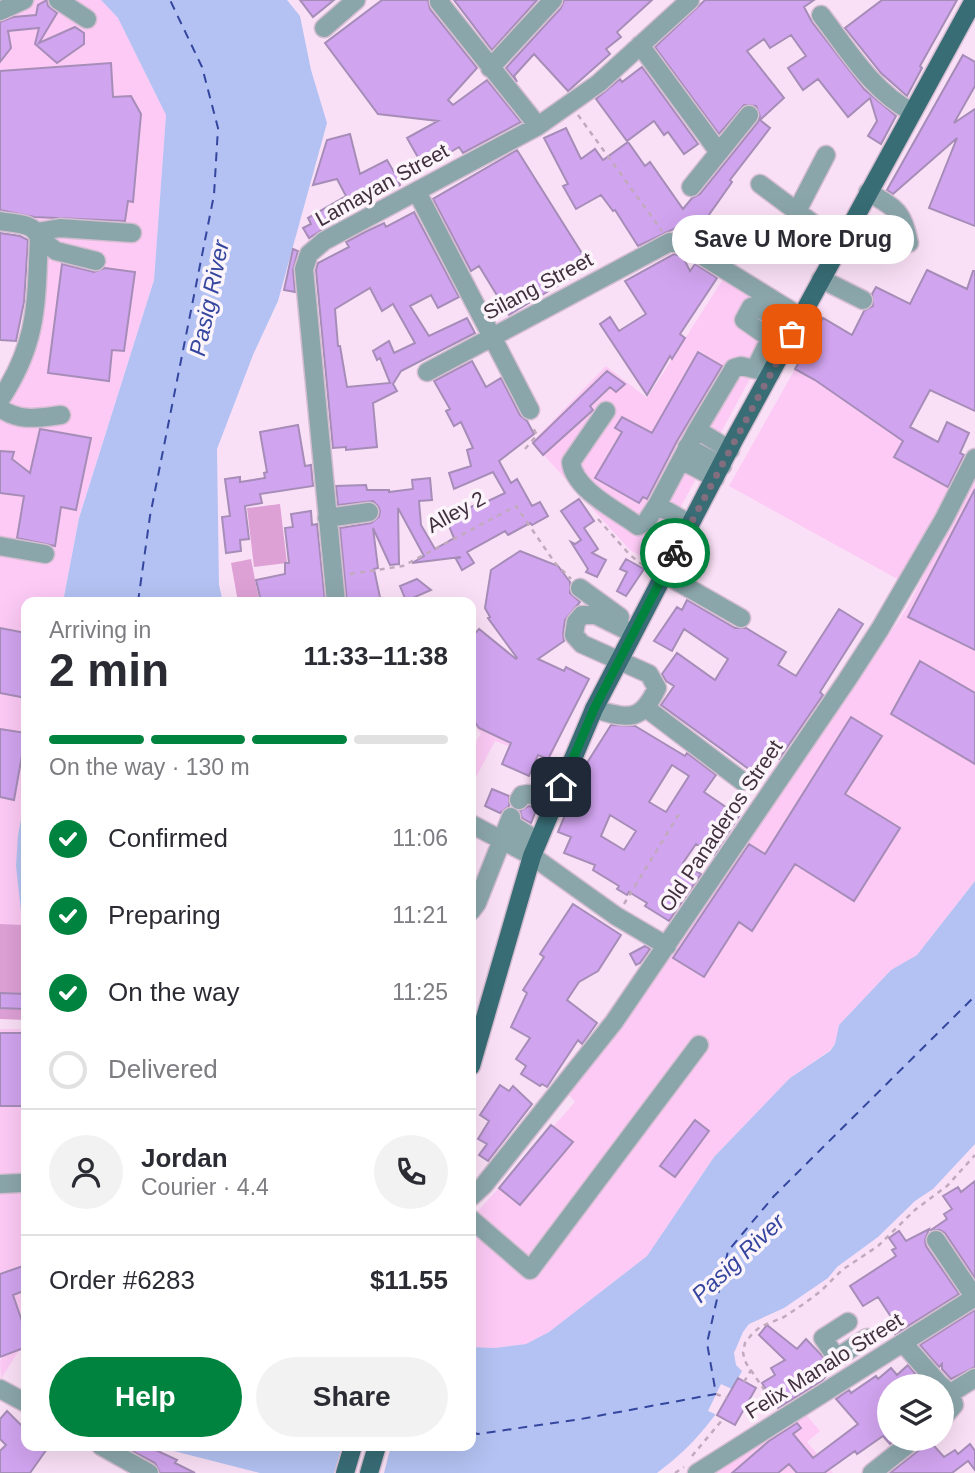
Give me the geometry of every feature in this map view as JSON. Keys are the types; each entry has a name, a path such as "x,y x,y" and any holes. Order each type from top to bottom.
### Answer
{"main road":[{"path":"476,1049 535,849 594,709 723,465 763,371 798,323 974,0"},
{"path":"345,1473 352,1451"},
{"path":"369,1473 376,1451"}],"street":[{"path":"0,11 24,0"},
{"path":"58,0 87,19"},
{"path":"324,28 356,0"},
{"path":"490,68 553,0"},
{"name":"Lamayan Street","path":"335,597 304,269 309,254 324,241 538,126 570,105 599,83 690,0"},
{"path":"440,1 538,126"},
{"path":"821,15 867,75 890,99 912,112"},
{"path":"640,45 718,151"},
{"path":"691,187 749,115"},
{"path":"797,211 826,155"},
{"path":"760,184 842,242"},
{"path":"417,192 530,410"},
{"path":"868,192 888,203 901,215 905,221 909,243"},
{"path":"0,221 31,226 57,251 96,261"},
{"path":"38,235 60,228 132,233"},
{"path":"0,400 7,376 24,359 35,320 38,235"},
{"path":"670,242 685,245 798,323"},
{"name":"Silang Street","path":"427,372 670,242"},
{"path":"821,279 863,300"},
{"path":"606,411 571,462 575,477 582,486 638,526 646,522 657,505 734,368 741,366 763,371 769,341 767,336 746,322 744,317 751,307 798,323"},
{"path":"0,408 13,417 27,419 61,415"},
{"path":"697,430 723,465"},
{"path":"684,454 723,465"},
{"name":"Old Panaderos Street","path":"476,1192 614,1022 667,947 880,629 944,519 975,458"},
{"path":"657,505 690,524"},
{"path":"327,518 369,512"},
{"path":"0,546 45,554"},
{"path":"662,577 741,618"},
{"path":"580,588 634,629"},
{"path":"594,709 623,717 639,715 657,688 649,674 582,644 574,635 576,622 582,615 596,615 634,629"},
{"path":"646,708 742,781"},
{"path":"519,800 522,795 528,794 555,801"},
{"path":"476,904 510,820 535,849 616,916 667,947"},
{"path":"476,827 502,842 535,849"},
{"path":"476,1223 530,1270 699,1045"},
{"path":"0,1184 21,1183"},
{"path":"936,1240 975,1297"},
{"name":"Felix Manalo Street","path":"697,1473 975,1297"},
{"path":"848,1322 823,1338 834,1354 838,1357 867,1338"},
{"path":"903,1343 933,1374"},
{"path":"954,1385 975,1378"},
{"path":"0,1389 21,1401"},
{"path":"106,1451 121,1466 149,1473"},
{"path":"872,1473 900,1451"}],"path":[{"path":"570,105 670,242"},
{"path":"526,449 537,435 529,421 530,410"},
{"name":"Alley 2","path":"333,579 403,566 516,506 555,563 580,588"},
{"path":"591,510 630,555 662,577"},
{"path":"616,916 679,814"},
{"path":"784,1419 751,1370 743,1353 745,1343 760,1327 784,1318 821,1291 842,1270 878,1246 916,1209 947,1186 975,1155"},
{"path":"744,1381 751,1370"},
{"path":"716,1394 727,1398"},
{"path":"748,1403 761,1410 760,1420"},
{"path":"675,1473 723,1419"}],"shaded area":[{"path":"0,0 101,0 118,18 166,115 154,280 79,517 64,597 21,597 21,819 18,835 21,936 0,991 0,409 25,364 45,232 0,221"},
{"path":"723,279 784,316 651,562 630,550 532,442 606,366 647,398"},
{"path":"795,369 903,441 895,458 950,488 901,581 729,486"},
{"path":"975,475 975,881 917,955 891,970 839,1025 835,1044 829,1051 790,1078 714,1157 647,1256 549,1332 526,1344 476,1347 476,1213 575,1102 564,1089 668,959 907,608"},
{"path":"280,504 287,563 254,567 247,508"},
{"path":"251,559 258,597 237,597 231,563"},
{"path":"476,676 568,720 549,762 495,741 476,777 476,742 481,734 476,727"},
{"path":"0,924 21,925 21,1020 0,1019"},
{"path":"0,1029 21,1029 21,1351 1,1379 0,1361 8,1347 0,1326"},
{"path":"802,1410 820,1431 807,1442 833,1473 708,1473"}],"water":[{"name":"Pasig River","path":"101,0 287,0 300,16 311,70 327,123 278,301 253,355 217,449 219,585 222,597 64,597 79,518 154,280 166,115 118,18"},
{"path":"21,819 21,912 16,866"},
{"name":"Pasig River","path":"975,881 975,1144 933,1189 915,1201 878,1237 837,1267 828,1278 784,1308 749,1324 734,1353 736,1365 742,1371 725,1400 695,1440 657,1473 260,1473 174,1451 476,1451 476,1347 526,1344 549,1332 647,1256 714,1157 790,1078 830,1051 835,1044 839,1025 891,970 917,955"}],"pier":[{"path":"721,1384 732,1389 717,1415 708,1411"},
{"path":"341,1451 390,1451 384,1473 334,1473"}],"building":[{"path":"47,0 48,6 57,13 39,43 75,27 84,33 84,44 57,63 35,44 39,28 8,31 11,48 0,62 0,22 13,17 36,15 38,5"},
{"path":"300,0 334,0 313,17"},
{"path":"382,0 428,0 430,9 477,68 448,100 453,105 487,80 521,122 463,153 459,147 424,168 407,138 438,121 378,114 325,43"},
{"path":"454,0 537,0 492,50"},
{"path":"564,0 652,0 617,32 621,37 606,49 610,54 568,91 534,54 514,76 517,82 506,68 561,8"},
{"path":"705,0 814,0 804,7 812,22 864,89 896,116 881,144 868,136 877,121 870,98 848,117 818,79 803,90 788,68 806,56 791,35 770,48 764,39 747,51 784,98 760,120 770,128 730,180 732,182 704,222 707,225 692,236 685,233 680,226 638,246 615,210 613,211 601,195 576,209 563,186 568,184 544,138 566,128 581,159 595,149 603,160 628,142 645,166 650,162 683,209 692,198 700,194 760,116 756,106 744,105 719,134 655,47"},
{"path":"882,0 957,0 920,66 922,68 907,96 881,73 845,28"},
{"path":"963,55 975,62 975,86 954,123 975,109 975,226 929,208 957,138 893,194 887,190"},
{"path":"111,63 113,97 131,96 141,114 133,202 128,201 125,221 34,217 0,210 0,71"},
{"path":"642,67 698,144 684,154 668,132 664,135 654,121 627,141 596,99 620,79 622,82"},
{"path":"350,134 360,174 387,160 394,172 414,163 419,172 399,182 400,185 384,194 382,189 345,208 346,210 338,215 340,219 309,238 303,228 311,224 308,218 346,196 337,179 313,185 327,140"},
{"path":"517,150 590,266 509,315 479,266 471,271 433,199"},
{"path":"414,212 459,297 438,308 431,295 410,306 429,336 467,318 475,333 401,371 393,384 397,391 373,403 377,447 346,450 346,447 333,448 316,270 318,263 349,247 346,242 384,223 386,227","holes":["370,288 382,311 393,304 415,343 394,353 389,341 373,351 377,360 380,358 390,383 347,387 338,346 335,309"]},
{"path":"0,233 28,240 24,302 16,341 0,340"},
{"path":"293,249 298,251 293,270 295,292 284,290"},
{"path":"674,254 683,257 690,271 695,264 717,278 680,334 685,338 672,359 670,356 647,395 600,324 610,317 619,331 646,314 625,281"},
{"path":"62,264 94,272 105,268 135,272 124,351 112,350 109,381 48,373"},
{"path":"927,270 967,289 975,271 975,411 930,390 910,427 938,442 947,422 969,433 960,453 964,455 948,487 894,457 903,441 795,369 823,318 852,335 864,311 873,306 872,294 876,287 910,304"},
{"path":"698,352 722,366 677,441 647,499 643,497 639,503 595,478 622,432 615,428 622,417 652,433"},
{"path":"472,361 486,387 501,378 520,415 534,434 499,461 511,483 517,479 532,506 540,502 548,516 508,535 505,531 467,552 474,563 462,570 456,559 461,557 412,563 424,556 398,508 399,564 390,565 373,528 378,568 374,569 380,597 347,597 340,528 371,523 379,517 380,511 373,501 338,505 336,486 366,485 367,490 389,492 413,489 412,480 430,478 432,500 419,501 421,525 435,549 454,538 446,519 505,493 493,472 454,489 449,473 471,466 467,450 473,448 461,422 454,426 446,411 450,409 434,381"},
{"path":"607,371 625,384 616,392 610,387 590,406 593,410 543,455 533,443"},
{"path":"298,425 305,466 311,465 313,486 260,494 262,503 245,506 249,539 240,540 241,551 226,553 222,517 230,516 225,479 240,477 240,482 265,478 264,473 267,472 260,432"},
{"path":"40,429 91,438 76,510 61,507 55,546 17,538 24,496 0,493 0,451 14,452 12,459 30,473"},
{"path":"975,489 975,650 908,617"},
{"path":"579,499 594,521 584,528 598,549 592,553 606,560 597,577 586,572 588,569 571,542 575,544 581,540 561,511"},
{"path":"311,511 312,525 317,524 324,597 260,597 256,580 285,574 285,563 289,563 285,528 293,527 291,514"},
{"path":"520,551 558,566 570,582 570,593 580,602 565,620 564,641 538,659 564,671 566,667 589,679 548,759 538,755 529,776 502,764 511,743 479,728 476,724 476,632 479,629 517,658 488,618 490,617 485,608 491,570"},
{"path":"626,559 644,569 626,596 617,591 627,572 620,569"},
{"path":"417,579 431,590 415,597 404,597 400,586"},
{"path":"687,600 735,628 746,628 786,652 778,665 796,676 839,609 863,624 820,692 823,695 779,759 775,756 761,778 661,705 674,686 666,681 662,674 677,653 715,680 728,659 684,629 672,651 654,641 677,607 682,610"},
{"path":"0,628 21,632 21,697 0,693"},
{"path":"920,661 975,693 975,764 891,714"},
{"path":"851,717 882,736 845,794 900,828 854,901 795,864 752,931 739,922 704,977 673,958 749,844 765,854"},
{"path":"611,725 635,726 685,756 687,753 716,775 704,792 739,816 714,855 696,844 683,863 701,874 669,921 645,906 647,903 629,892 627,895 617,889 619,886 593,870 595,865 564,853 571,837 558,832 585,766","holes":["672,765 689,776 666,812 649,802","610,815 636,831 624,850 601,836"]},
{"path":"0,729 21,732 21,761 14,800 0,797"},
{"path":"492,789 509,796 509,806 500,813 485,806"},
{"path":"529,806 537,808 531,823 522,818 520,811"},
{"path":"573,904 621,935 598,971 579,982 567,1000 597,1023 582,1044 578,1040 547,1087 542,1084 540,1086 521,1074 526,1066 516,1059 530,1038 511,1027 527,993 523,990 544,957 540,954"},
{"path":"645,946 650,949 636,965 630,954"},
{"path":"0,993 21,994 21,1009 0,1008"},
{"path":"0,1033 21,1033 21,1106 0,1106"},
{"path":"500,1085 509,1091 513,1086 532,1104 488,1161 479,1155 487,1144 478,1139 489,1121 480,1115"},
{"path":"695,1120 709,1131 675,1177 660,1166"},
{"path":"551,1125 573,1142 520,1205 499,1188"},
{"path":"975,1181 975,1278 945,1233 931,1230 947,1219 944,1214 952,1209 943,1196 958,1187 961,1192"},
{"path":"929,1229 926,1246 959,1294 895,1334 890,1326 895,1323 878,1297 863,1306 850,1286 896,1256 892,1250 896,1248 889,1238 899,1231 906,1241"},
{"path":"21,1267 21,1292 13,1295 21,1318 21,1349 0,1357 0,1274"},
{"path":"975,1310 975,1367 954,1378 954,1374 946,1374 942,1369 942,1364 939,1367 920,1345"},
{"path":"767,1325 797,1349 806,1339 833,1367 822,1381 778,1408 762,1383 775,1375 771,1368 785,1360 759,1335"},
{"path":"908,1365 915,1374 898,1374"},
{"path":"891,1368 896,1374 884,1374"},
{"path":"876,1376 877,1440 857,1454 855,1451 824,1473 797,1473 789,1464 778,1473 732,1473 769,1441 797,1423 801,1428 793,1434 813,1458 858,1424 836,1399 849,1390 851,1393"},
{"path":"738,1378 756,1388 735,1425 717,1415"},
{"path":"7,1411 21,1425 21,1451 45,1451 30,1473 0,1473 0,1451 6,1445 0,1439 0,1419"},
{"path":"970,1444 975,1451 975,1470 968,1461 952,1473 890,1473 918,1451 939,1451 944,1457 955,1450 958,1454"},
{"path":"132,1451 158,1451 195,1473 160,1473 155,1463"}],"ferry route":[{"path":"139,597 150,516 214,195 218,128 202,67 170,0"},
{"path":"476,1433 581,1419 716,1394 707,1343 728,1251 774,1196 975,996"}],"way so far":[{"path":"675,553 792,334"}],"place":[{"name":"Save U More Drug","path":"792,334"}],"route":[{"path":"561,787 594,709 675,553"}]}
